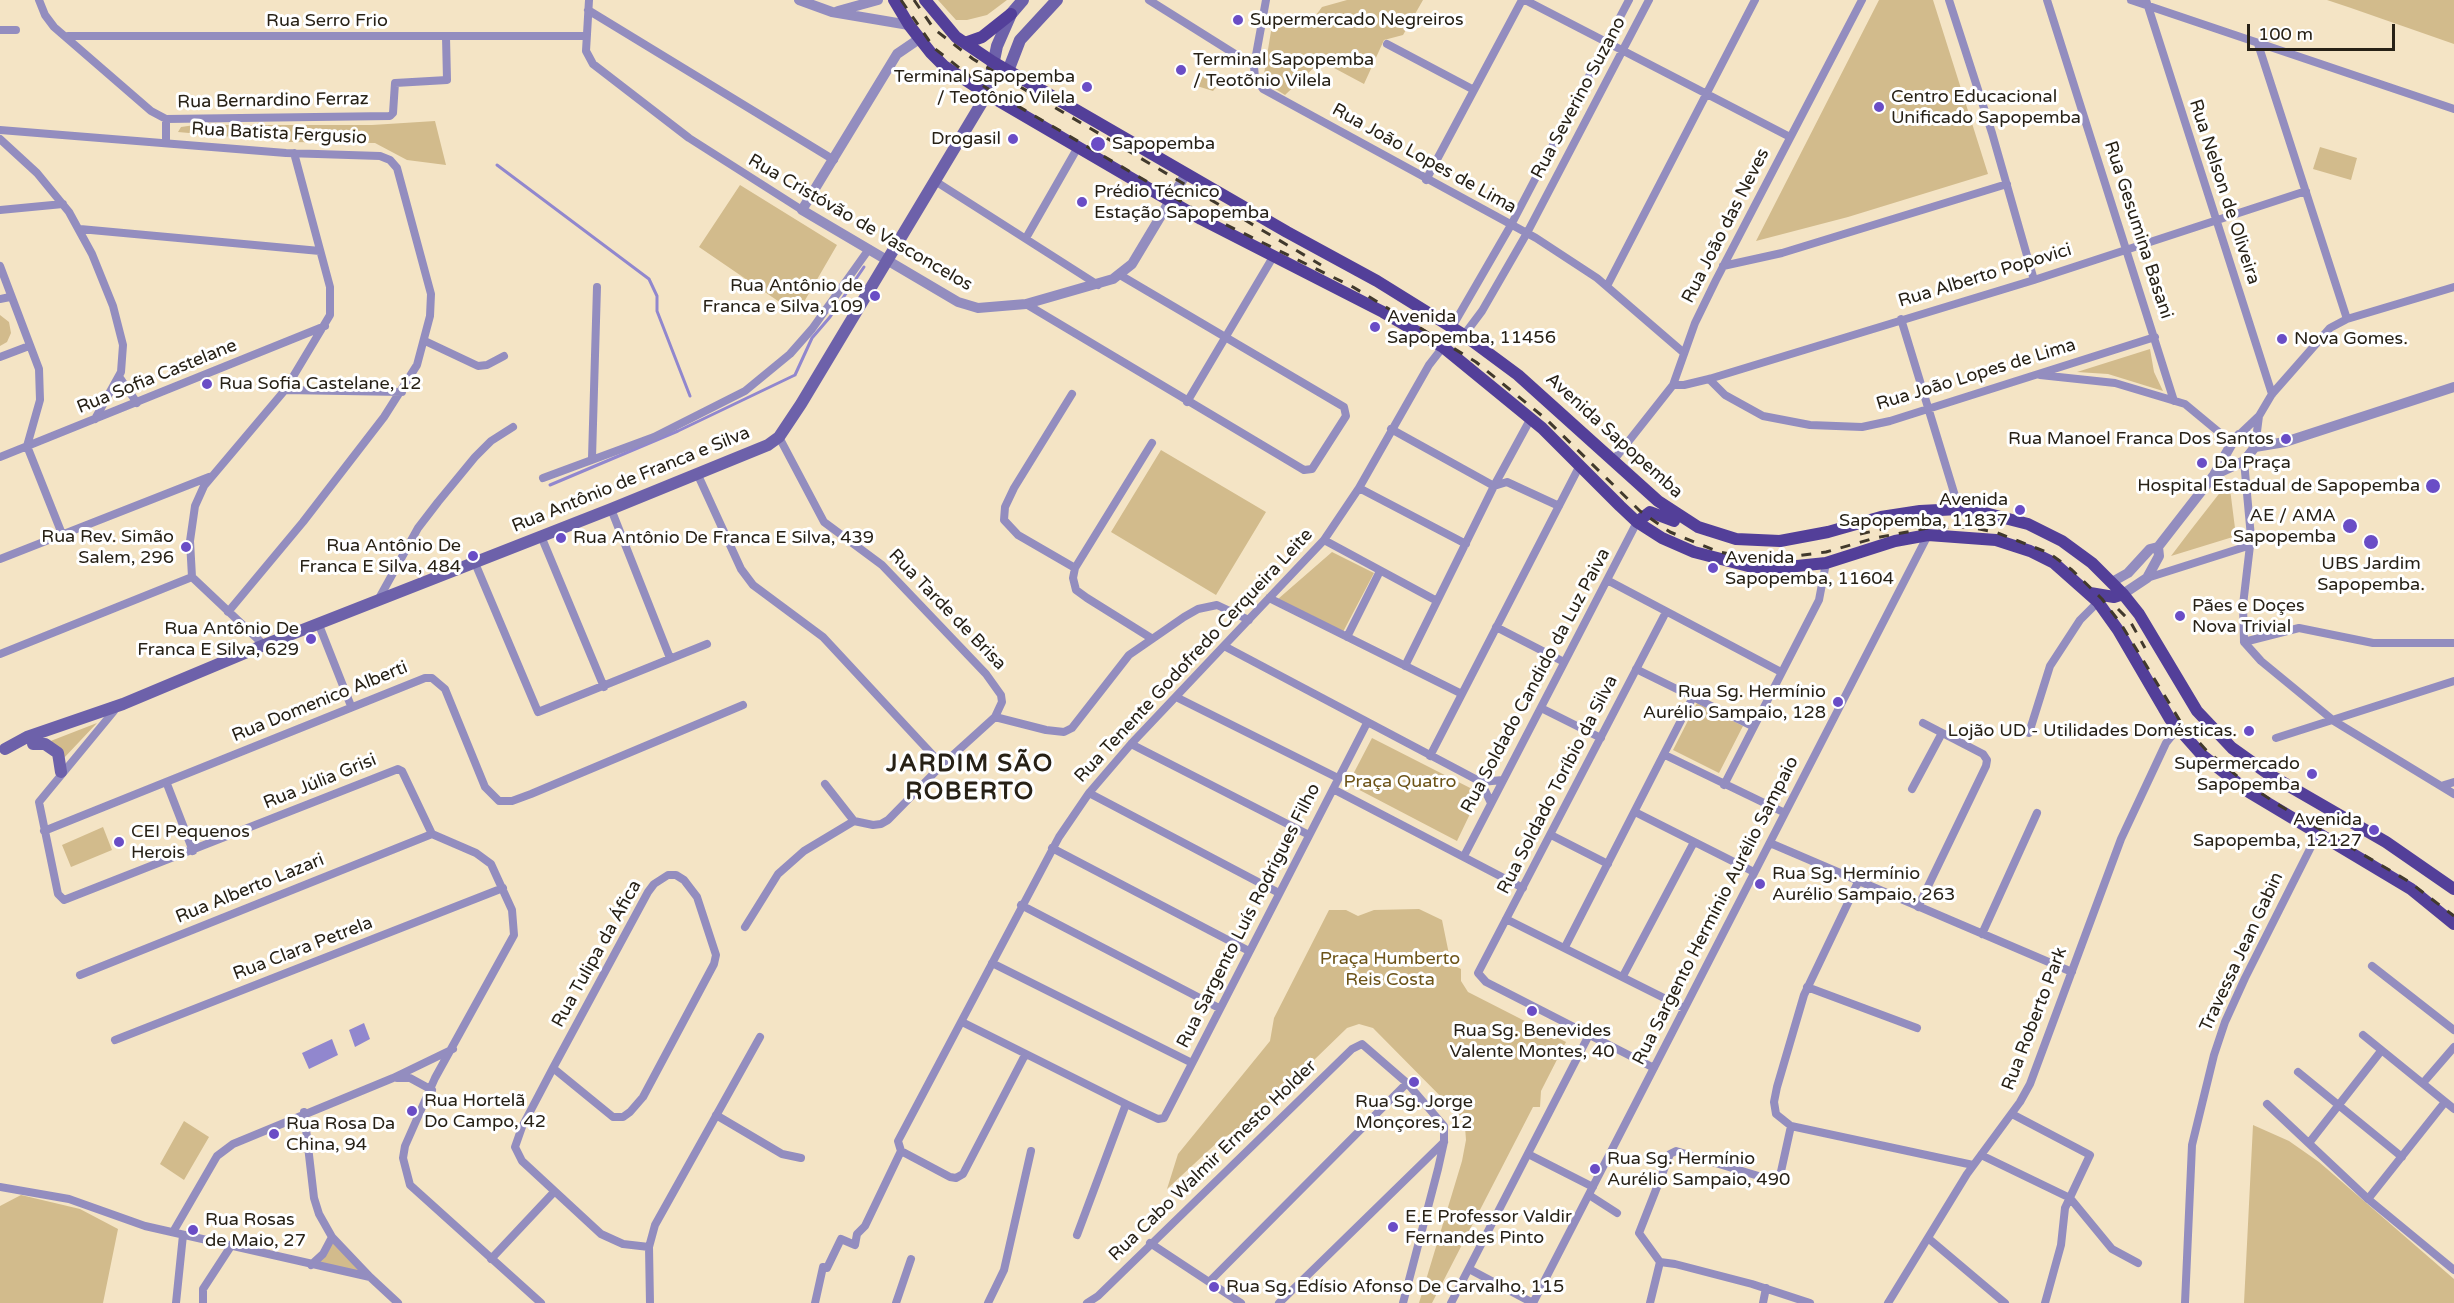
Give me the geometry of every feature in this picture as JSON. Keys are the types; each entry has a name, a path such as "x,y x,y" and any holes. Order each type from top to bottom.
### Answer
{"main road":[{"path":"894,0 909,26 944,66 987,94 1170,201 1273,257 1383,312 1443,347 1531,418 1637,522 1662,538 1694,552 1728,562 1775,567 1826,563 1895,541 1928,535 1996,540 2031,551 2060,568 2098,602 2178,728 2202,755 2224,774 2411,889 2454,924"},
{"name":"Rua Antônio de Franca e Silva","path":"3,750 33,744 264,645 611,509 768,445 779,437 987,94 997,46 1011,14 1023,0"},
{"path":"1008,71 1020,40 1057,0"},
{"name":"Avenida Sapopemba","path":"926,2 965,43 993,63 1377,280 1464,335 1518,375 1667,509 1686,521 1713,533 1736,539 1780,541 1828,532 1881,517 1920,511 1959,509 2028,524 2062,541 2112,582 2123,594 2139,614 2197,711 2232,748 2270,775 2386,843 2454,888"},
{"path":"965,43 982,37 1011,14"},
{"path":"1443,347 1452,327"},
{"path":"1443,347 1455,343 1464,335"},
{"path":"1637,522 1650,512 1680,523 1686,521"},
{"path":"2089,592 2114,597 2123,594"},
{"name":"Rua Antônio de Franca e Silva","path":"3,750 27,737 116,707"},
{"path":"33,744 45,744 58,753 61,772"}],"street":[{"name":"Rua Bernardino Ferraz","path":"39,0 45,15 54,27 68,36 151,111 166,119 390,116 393,113 394,83 447,80 446,37"},
{"name":"Rua Cristóvão de Vasconcelos","path":"589,0 586,51 593,64 689,138 802,210 970,307 1026,304 1098,285 1120,275 1132,264 1186,174"},
{"path":"800,0 832,12 909,26"},
{"path":"832,12 878,0"},
{"path":"1149,0 1254,66 1266,0"},
{"path":"1426,180 1523,0 1790,137"},
{"name":"Rua Severino Suzano","path":"1452,327 1511,225 1629,0"},
{"name":"Rua Severino Suzano","path":"1464,335 1482,311 1527,234 1649,0"},
{"path":"1607,286 1755,0"},
{"name":"Rua João das Neves","path":"1613,461 1673,385 1695,323 1862,0"},
{"path":"1949,0 2007,184 2034,280"},
{"name":"Rua Gesumina Basani","path":"2047,0 2174,401"},
{"path":"2131,0 2146,3 2258,44 2454,109"},
{"name":"Rua Nelson de Oliveira","path":"2146,3 2272,394"},
{"path":"588,10 834,160"},
{"path":"0,30 16,30"},
{"name":"Rua Serro Frio","path":"68,36 586,36"},
{"path":"802,210 897,54 919,39"},
{"path":"1387,44 1473,90"},
{"path":"2258,44 2347,319"},
{"name":"Rua João Lopes de Lima","path":"1254,66 1255,78 1263,89 1527,234 1607,286 1684,353"},
{"path":"166,119 166,144"},
{"name":"Rua Batista Fergusio","path":"0,130 294,153 380,156 390,160 397,168 431,294 430,316 417,365 402,392 303,522 228,612"},
{"path":"0,139 37,173 80,229 93,254 119,327 123,357 120,378 94,420"},
{"path":"1026,238 1078,147"},
{"path":"264,645 192,578 192,521 200,493 210,476 285,390 326,326 332,303 294,153"},
{"path":"935,181 1098,285"},
{"path":"1723,266 1782,254 2007,184"},
{"name":"Rua Alberto Popovici","path":"1673,385 1684,385 1709,379 1901,318 2034,280 2306,191"},
{"path":"0,210 63,204"},
{"path":"80,229 320,251"},
{"path":"543,478 654,437 745,391 790,354 812,329 870,249"},
{"path":"1187,402 1273,257"},
{"path":"0,266 39,369 40,393 27,446 62,534"},
{"path":"1026,304 1304,470 1312,469 1346,416 1341,405 1120,275"},
{"path":"592,458 597,287"},
{"path":"2112,582 2128,573 2150,549 2158,547 2214,475 2236,439 2259,416 2272,394 2325,332 2347,319 2454,287"},
{"path":"0,298 10,297"},
{"path":"1901,318 1959,509"},
{"name":"Rua Sofia Castelane","path":"0,457 326,326"},
{"name":"Rua João Lopes de Lima","path":"1709,379 1725,395 1762,416 1810,426 1862,427 2155,337"},
{"path":"425,341 478,366 487,366 504,356"},
{"path":"0,357 29,346"},
{"name":"Rua Tenente Godofredo Cerqueira Leite","path":"815,1303 821,1274 840,1239 855,1245 857,1234 865,1226 901,1150 898,1141 1052,849 1089,793 1131,744 1324,540 1359,488 1429,365 1443,347"},
{"path":"2032,375 2063,375 2115,382 2185,404 2236,439"},
{"path":"120,378 136,403"},
{"path":"2255,447 2285,442 2454,387"},
{"path":"285,390 402,392"},
{"path":"1072,394 1014,488 1005,507 1004,520 1018,535 1075,568"},
{"path":"2214,475 2244,461 2255,447 2259,416"},
{"path":"1405,666 1494,486 1531,418"},
{"path":"376,603 412,537 438,502 491,441 513,427"},
{"path":"1391,429 1494,486 1507,482 1559,507"},
{"path":"2236,439 2247,434 2255,447"},
{"name":"Rua Tarde de Brisa","path":"779,437 824,522 882,566 998,687 1002,702 995,717"},
{"path":"1151,638 1077,590 1073,578 1075,568 1152,443"},
{"path":"2244,461 2251,545 2243,605 2244,642 2261,661 2334,721 2454,794"},
{"path":"1430,756 1579,467"},
{"path":"698,473 741,569 753,585 822,637 942,765"},
{"path":"0,559 210,476"},
{"path":"1359,488 1466,544"},
{"path":"611,509 670,658"},
{"name":"Rua Soldado Candido da Luz Paiva","path":"1464,856 1637,522"},
{"name":"Rua Sargento Hermínio Aurélio Sampaio","path":"1533,1303 1928,535"},
{"path":"541,536 604,687"},
{"path":"1324,540 1437,601"},
{"path":"2123,594 2146,578 2251,545"},
{"path":"2146,578 2159,555 2158,547"},
{"path":"475,562 535,710 541,712 707,644"},
{"path":"1724,785 1752,726 1819,600 1826,563"},
{"path":"1347,637 1380,571"},
{"path":"0,654 192,578"},
{"path":"1607,580 1780,672"},
{"path":"1269,598 1462,694"},
{"path":"2029,733 2050,666 2080,620 2098,602"},
{"path":"825,784 854,821 873,825 888,820 942,765 995,717 1046,730 1064,732 1072,728 1129,655 1151,638 1198,609 1217,605 1249,620"},
{"name":"Rua Soldado Toríbio da Silva","path":"1588,1035 1486,982 1478,973 1666,612"},
{"path":"319,625 351,706"},
{"path":"1496,627 1564,662"},
{"path":"2244,642 2299,628 2373,643 2454,643"},
{"path":"1224,646 1481,782 1503,780"},
{"path":"1636,669 1752,726"},
{"name":"Rua Domenico Alberti","path":"44,831 167,784 351,706 425,678 438,682 445,689 485,787 499,801 512,801 531,794 743,705"},
{"path":"2276,738 2454,681"},
{"path":"1565,948 1694,696"},
{"path":"1176,697 1338,778"},
{"path":"44,831 39,802 116,707"},
{"path":"1540,708 1601,738"},
{"name":"Rua Sargento Luís Rodrigues Filho","path":"1126,1104 1158,1119 1166,1115 1367,723"},
{"path":"1918,907 1986,766 1983,754 1923,723"},
{"name":"Rua Roberto Park","path":"1888,1303 1973,1165 2012,1114 2030,1084 2121,839 2166,743 2178,728"},
{"path":"1912,789 1942,733"},
{"path":"1131,744 1309,835"},
{"path":"1665,755 1785,813"},
{"name":"Rua Júlia Grisi","path":"44,831 58,894 63,900 398,769 402,771 432,834"},
{"path":"1481,782 1491,803"},
{"path":"2440,786 2454,782"},
{"path":"167,784 193,851"},
{"path":"1333,789 1523,888"},
{"path":"1089,793 1279,893"},
{"path":"1635,812 1754,872"},
{"path":"1982,934 2037,813"},
{"path":"745,927 778,874 804,850 854,821"},
{"name":"Travessa Jean Gabin","path":"2185,1303 2192,1145 2214,1055 2241,986 2318,833"},
{"path":"432,834 484,857 491,864 512,910 514,935 454,1048 435,1078 432,1090 405,1146 403,1158 405,1173 410,1185 541,1303"},
{"name":"Rua Alberto Lazari","path":"80,975 432,834"},
{"path":"1551,835 1608,864"},
{"path":"1623,976 1694,842"},
{"path":"1770,843 2072,972"},
{"path":"1052,849 1249,951"},
{"name":"Rua Tulipa da Áfica","path":"553,1068 613,1117 623,1117 630,1113 643,1097 714,964 716,955 697,897 684,880 676,875 668,875 654,884 553,1068 515,1147 522,1161 610,1240 649,1247"},
{"path":"1858,882 1807,987 1794,1023 1774,1102 1776,1114 1791,1126 1973,1165"},
{"name":"Rua Clara Petrela","path":"116,1040 503,888"},
{"path":"1021,906 1219,1008"},
{"path":"1506,919 1684,1008"},
{"path":"992,963 1192,1064"},
{"path":"2372,966 2454,1030"},
{"path":"1807,987 1917,1028"},
{"path":"962,1022 1126,1104 1077,1234"},
{"path":"1451,1303 1588,1035 1654,1068"},
{"path":"2362,1035 2454,1109"},
{"path":"650,1303 649,1247 655,1225 760,1036"},
{"name":"Rua Cabo Walmir Ernesto Holder","path":"1087,1303 1098,1296 1352,1049 1362,1044 1407,1083"},
{"path":"2423,1083 2454,1047"},
{"path":"173,1232 185,1208 223,1150 304,1112 393,1078 454,1048"},
{"path":"2309,1143 2381,1051"},
{"path":"901,1150 950,1177 956,1178 963,1174 1025,1055"},
{"path":"2298,1072 2402,1157"},
{"path":"393,1078 410,1078 432,1090"},
{"path":"1209,1282 1407,1083 1441,1122 1444,1142 1403,1303"},
{"path":"2368,1199 2445,1102"},
{"path":"2267,1104 2368,1199 2454,1270"},
{"path":"304,1112 314,1198 332,1237 370,1278 398,1303"},
{"path":"2012,1114 2090,1153 2065,1208 2061,1245 2045,1303"},
{"path":"716,1115 782,1154 801,1158"},
{"path":"1791,1126 1780,1176 1774,1181 1673,1152 1639,1233 1660,1262 1766,1288 1810,1303"},
{"path":"1279,1303 1444,1142"},
{"path":"988,1303 1005,1270 1031,1151"},
{"path":"1528,1154 1591,1191 1617,1213"},
{"path":"1981,1155 2070,1198 2112,1249 2138,1263"},
{"path":"0,1186 69,1199 124,1220 370,1278"},
{"path":"491,1259 554,1192"},
{"path":"176,1303 183,1235"},
{"path":"311,1265 323,1254 332,1237"},
{"path":"1928,1238 2006,1303"},
{"path":"1150,1243 1241,1303"},
{"path":"203,1303 203,1289 231,1246"},
{"path":"896,1303 911,1259"},
{"path":"1650,1303 1660,1262"},
{"path":"1469,1269 1533,1303"},
{"path":"1763,1303 1766,1288"}],"green space":[{"path":"938,0 1007,0 987,15 956,20"},
{"path":"1347,0 1423,0 1403,35 1384,40 1364,84 1321,61 1285,95 1272,87 1264,74 1273,19 1308,26 1322,7"},
{"path":"1879,0 1933,0 1988,174 1848,217 1756,241"},
{"path":"2327,0 2454,0 2454,44 2351,8"},
{"path":"1202,73 1218,76 1218,85 1213,91 1197,86 1203,76"},
{"path":"435,121 446,165 407,160 375,143 289,142 178,132 181,127 195,125 372,125"},
{"path":"2320,147 2357,158 2351,180 2313,169"},
{"path":"740,185 837,245 797,314 699,247"},
{"path":"0,315 9,322 11,333 7,342 0,346"},
{"path":"2150,349 2154,372 2163,391 2108,374 2077,372"},
{"path":"1161,450 1266,512 1216,595 1111,532"},
{"path":"2229,481 2236,536 2171,556 2190,531"},
{"path":"1332,552 1374,573 1343,632 1278,599"},
{"path":"1697,703 1743,726 1719,773 1673,750"},
{"path":"97,723 63,759 48,742"},
{"name":"Praça Quatro","path":"1372,738 1480,793 1457,841 1348,784"},
{"path":"103,827 112,850 71,867 62,845"},
{"name":"Praça Humberto Reis Costa","path":"1419,909 1442,920 1451,964 1461,969 1461,981 1468,992 1566,1042 1541,1091 1540,1107 1533,1107 1432,1303 1419,1303 1462,1161 1466,1140 1465,1127 1458,1114 1373,1028 1359,1024 1347,1028 1247,1125 1221,1139 1167,1189 1178,1154 1270,1041 1274,1018 1329,910 1346,910 1358,916 1374,910"},
{"path":"184,1121 209,1137 184,1180 160,1164"},
{"path":"2253,1125 2289,1141 2319,1162 2454,1279 2454,1303 2244,1303"},
{"path":"21,1195 80,1209 118,1229 103,1303 0,1303 0,1206"},
{"path":"333,1239 364,1275 312,1264"}],"shaded area":[{"path":"364,1023 370,1039 355,1047 349,1030"},
{"path":"332,1039 338,1055 309,1069 302,1053"}],"waterway":[{"path":"497,165 649,279 657,296 657,311 690,396"},
{"path":"550,485 678,431 795,375 812,338 830,317 864,267"}],"railway":[{"path":"901,0 934,48 980,84 1194,209 1353,287 1476,362 1546,419 1640,511 1670,532 1719,552 1747,557 1780,558 1826,552 1875,538 1928,528 1968,527 1995,532 2049,553 2072,570 2102,599 2121,624 2180,721 2206,750 2243,781 2277,804 2408,881 2454,916"},
{"path":"914,0 934,29 973,59 1321,265"},
{"path":"1860,534 1910,523"},
{"path":"2118,609 2130,621 2145,648"}],"place":[{"name":"Supermercado Negreiros","path":"1238,20"},
{"name":"Terminal Sapopemba / Teotõnio Vilela","path":"1181,70"},
{"name":"Terminal Sapopemba / Teotônio Vilela","path":"1087,87"},
{"name":"Centro Educacional Unificado Sapopemba","path":"1879,107"},
{"name":"Drogasil","path":"1013,139"},
{"name":"Sapopemba","path":"1098,144"},
{"name":"Prédio Técnico Estação Sapopemba","path":"1082,202"},
{"name":"Rua Antônio de Franca e Silva, 109","path":"875,296"},
{"name":"Avenida Sapopemba, 11456","path":"1375,327"},
{"name":"Nova Gomes.","path":"2282,339"},
{"name":"Rua Sofia Castelane, 12","path":"207,384"},
{"name":"Rua Manoel Franca Dos Santos","path":"2286,439"},
{"name":"Da Praça","path":"2202,463"},
{"name":"Hospital Estadual de Sapopemba","path":"2433,486"},
{"name":"Avenida Sapopemba, 11837","path":"2020,510"},
{"name":"AE / AMA Sapopemba","path":"2350,526"},
{"name":"Rua Antônio De Franca E Silva, 439","path":"561,538"},
{"name":"UBS Jardim Sapopemba.","path":"2371,542"},
{"name":"Rua Rev. Simão Salem, 296","path":"186,547"},
{"name":"Rua Antônio De Franca E Silva, 484","path":"473,556"},
{"name":"Avenida Sapopemba, 11604","path":"1713,568"},
{"name":"Pães e Doçes Nova Trivial","path":"2180,616"},
{"name":"Rua Antônio De Franca E Silva, 629","path":"311,639"},
{"name":"Rua Sg. Hermínio Aurélio Sampaio, 128","path":"1838,702"},
{"name":"Lojão UD - Utilidades Domésticas.","path":"2249,731"},
{"name":"Supermercado Sapopemba","path":"2312,774"},
{"name":"Avenida Sapopemba, 12127","path":"2374,830"},
{"name":"CEI Pequenos Herois","path":"119,842"},
{"name":"Rua Sg. Hermínio Aurélio Sampaio, 263","path":"1760,884"},
{"name":"Rua Sg. Benevides Valente Montes, 40","path":"1532,1011"},
{"name":"Rua Sg. Jorge Monçores, 12","path":"1414,1082"},
{"name":"Rua Hortelã Do Campo, 42","path":"412,1111"},
{"name":"Rua Rosa Da China, 94","path":"274,1134"},
{"name":"Rua Sg. Hermínio Aurélio Sampaio, 490","path":"1595,1169"},
{"name":"E.E Professor Valdir Fernandes Pinto","path":"1393,1227"},
{"name":"Rua Rosas de Maio, 27","path":"193,1230"},
{"name":"Rua Sg. Edísio Afonso De Carvalho, 115","path":"1214,1287"}],"district":[{"name":"JARDIM SÃO ROBERTO","path":"970,779"}]}
